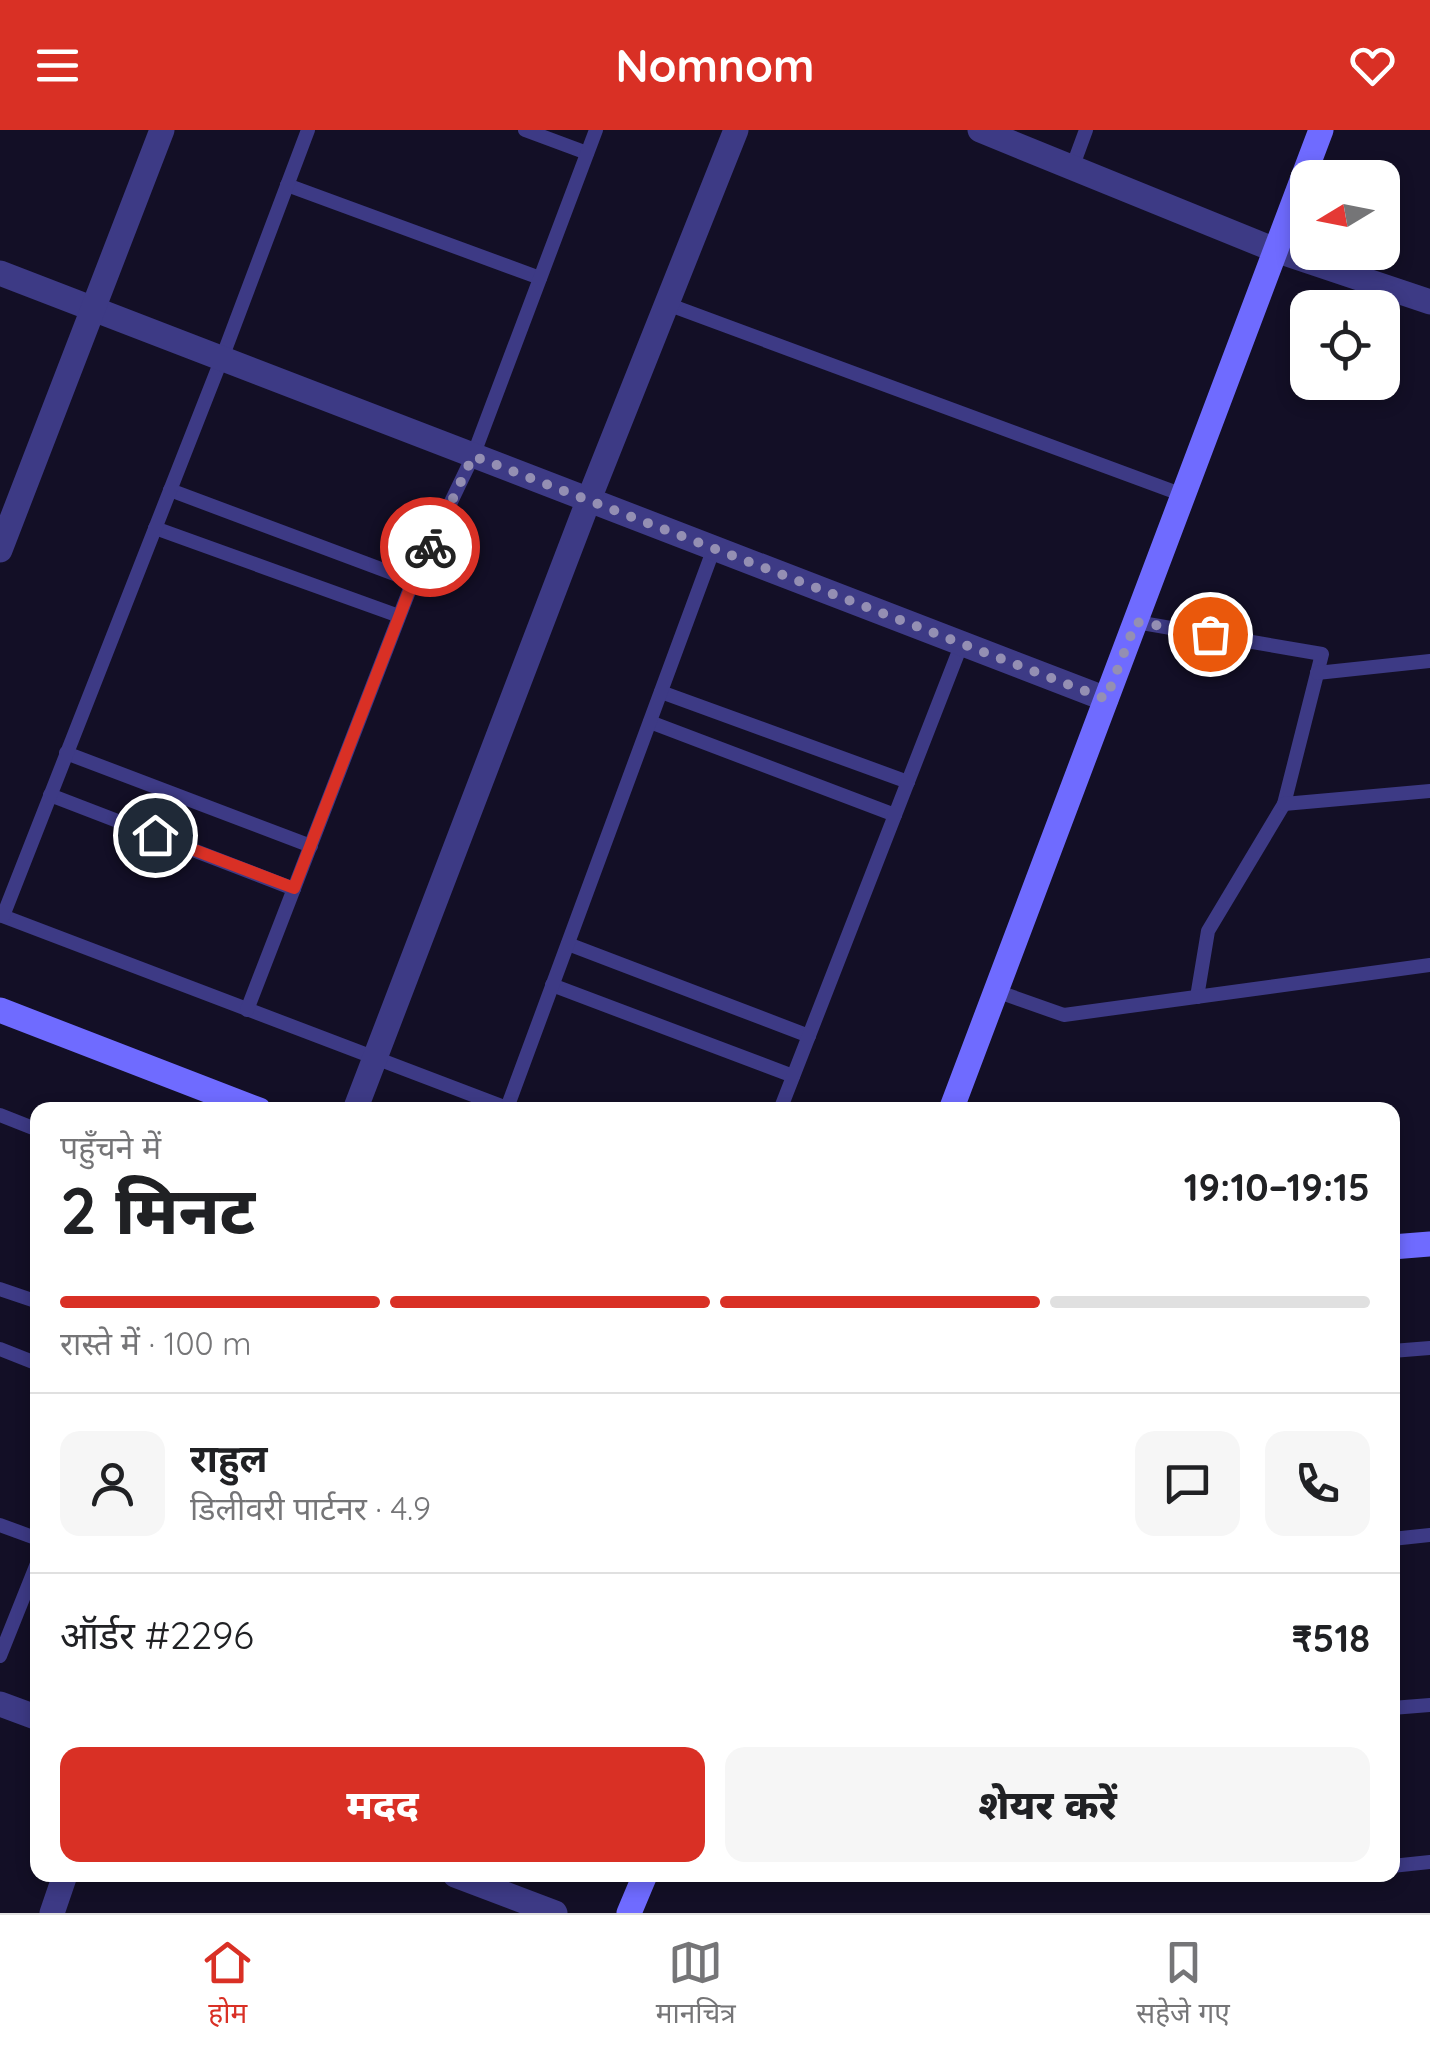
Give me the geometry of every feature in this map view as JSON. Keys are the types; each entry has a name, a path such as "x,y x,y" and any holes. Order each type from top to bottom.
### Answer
{"street":[{"path":"0,550 162,130"},
{"path":"358,1102 736,130"},
{"path":"980,130 1275,250 1430,302"},
{"path":"954,1102 1321,130"},
{"path":"0,273 1106,699"},
{"path":"0,1010 238,1102"},
{"path":"1400,1246 1430,1244"},
{"path":"0,1704 30,1715"},
{"path":"52,1913 63,1882"},
{"path":"478,1882 555,1913"},
{"path":"630,1913 642,1882"}],"lane":[{"path":"308,130 156,528 1,915 491,1102"},
{"path":"525,130 588,153"},
{"path":"247,1010 413,581 473,456 596,130"},
{"path":"1072,168 1086,130"},
{"path":"288,185 540,278"},
{"path":"666,304 1183,495"},
{"path":"170,490 413,581"},
{"path":"156,528 399,616"},
{"path":"512,1102 714,548"},
{"path":"1136,622 1322,654 1284,804 1208,931 1197,997"},
{"path":"783,1102 962,644"},
{"path":"1317,673 1430,661"},
{"path":"661,692 908,782"},
{"path":"650,722 895,815"},
{"path":"66,753 310,846"},
{"path":"1284,804 1430,791"},
{"path":"50,795 294,888"},
{"path":"568,944 809,1036"},
{"path":"996,991 1064,1015 1430,965"},
{"path":"552,985 793,1076"},
{"path":"0,1116 30,1127"},
{"path":"0,1289 30,1299"},
{"path":"1400,1350 1430,1348"},
{"path":"0,1349 30,1361"},
{"path":"0,1525 30,1536"},
{"path":"1400,1538 1430,1535"},
{"path":"0,1656 30,1581"},
{"path":"1400,1707 1430,1705"},
{"path":"1400,1865 1430,1862"}],"way so far":[{"path":"430,547 473,456 1106,699 1136,622 1210,634"}],"route":[{"path":"155,835 294,888 413,581 430,547"}]}
